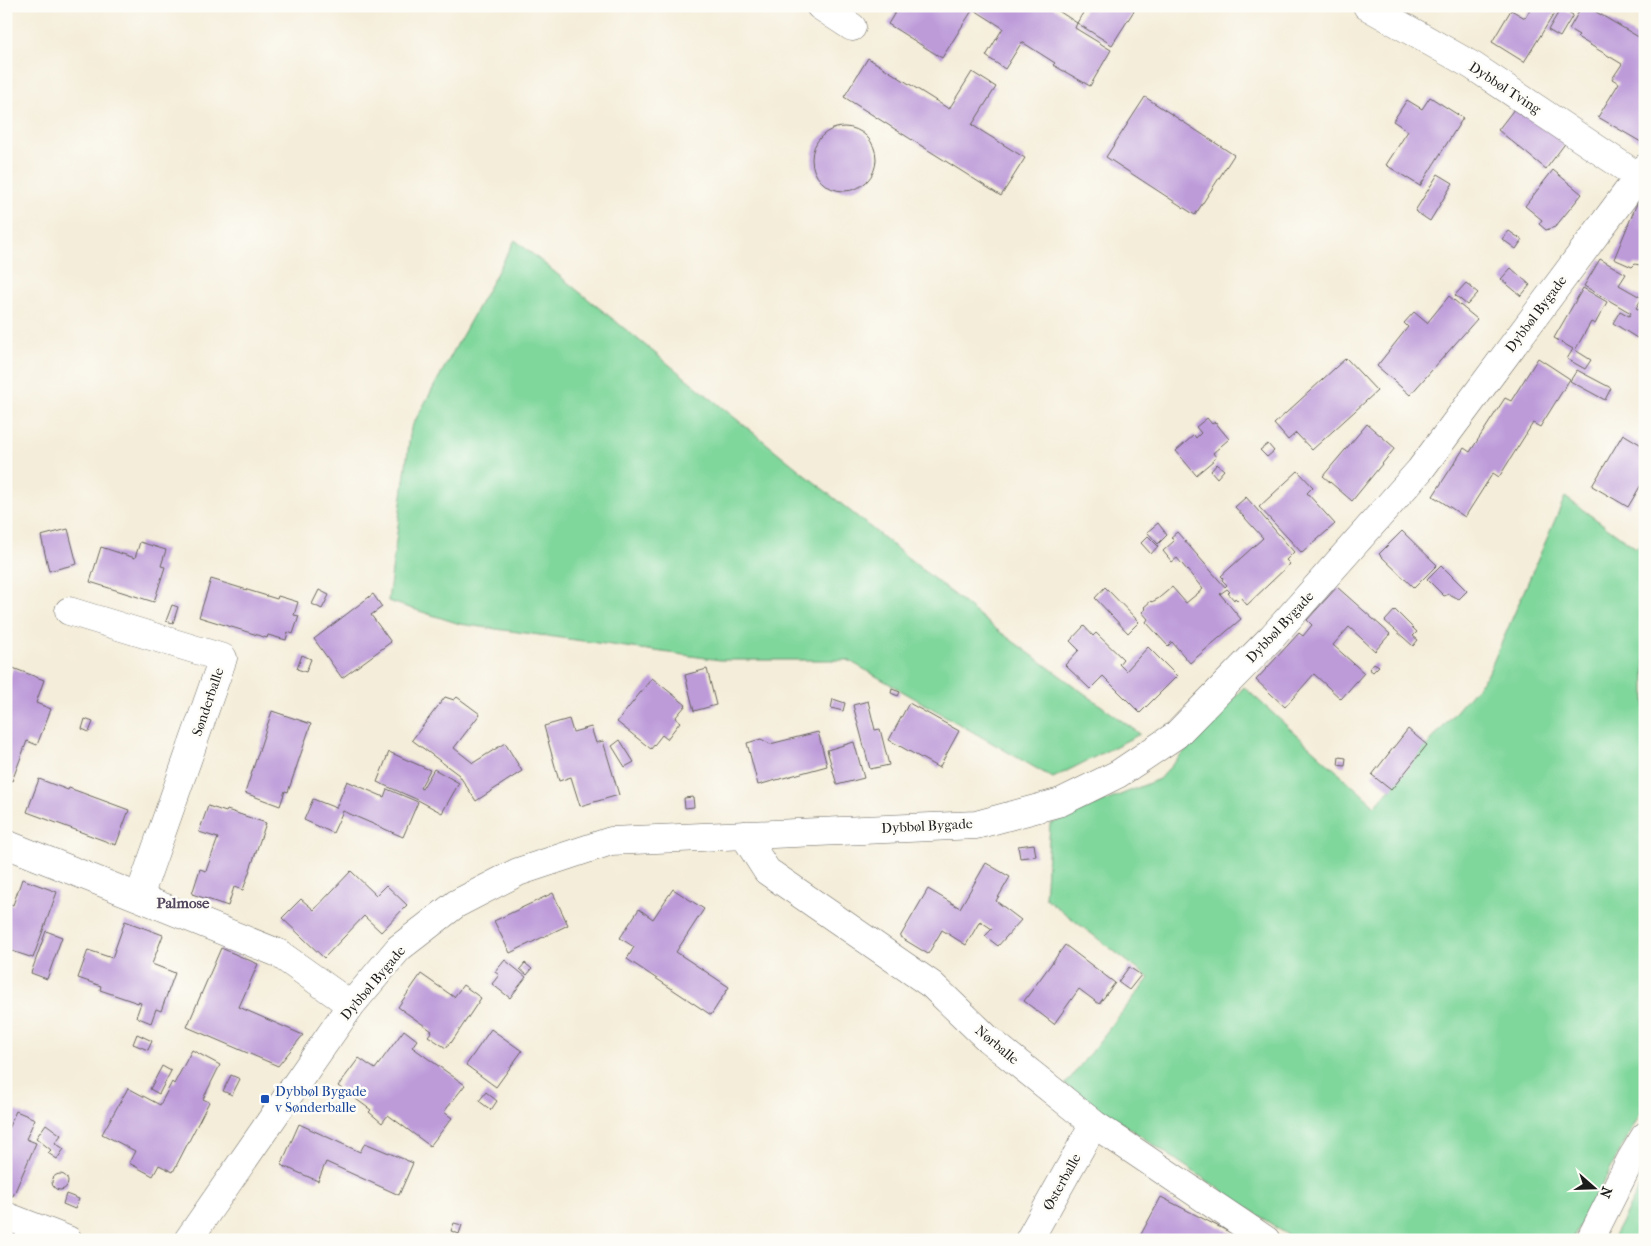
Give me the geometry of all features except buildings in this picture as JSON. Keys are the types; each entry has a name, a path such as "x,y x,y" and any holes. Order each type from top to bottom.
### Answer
{"street":[{"path":"820,6 852,27"},
{"name":"Dybbøl Tving","path":"1367,6 1473,66 1643,175"},
{"name":"Dybbøl Bygade","path":"188,1240 351,1006 399,948 456,904 518,872 611,841 976,825 1061,802 1118,774 1176,735 1272,637 1420,470 1643,175"},
{"name":"Sønderballe","path":"69,611 223,658 139,897"},
{"name":"Nørballe","path":"744,835 767,871 932,985 988,1039 1094,1124 1266,1240"},
{"path":"6,844 278,953 351,1006"},
{"name":"Østerballe","path":"1029,1240 1094,1124"},
{"path":"1590,1240 1631,1159 1645,1136"},
{"path":"6,1216 68,1240"}],"green space":[{"path":"515,240 996,629 1140,734 1053,778 848,660 720,660 460,624 388,601 411,428"},
{"path":"1565,497 1636,548 1645,538 1645,1105 1572,1240 1295,1240 1065,1085 1149,978 1045,898 1050,824 1159,779 1244,687 1375,806 1488,674"},
{"path":"1645,1178 1645,1240 1612,1240"}],"place":[{"name":"Dybbøl Bygade v Sønderballe","path":"265,1099"}],"district":[{"name":"Palmose","path":"183,903"}]}
